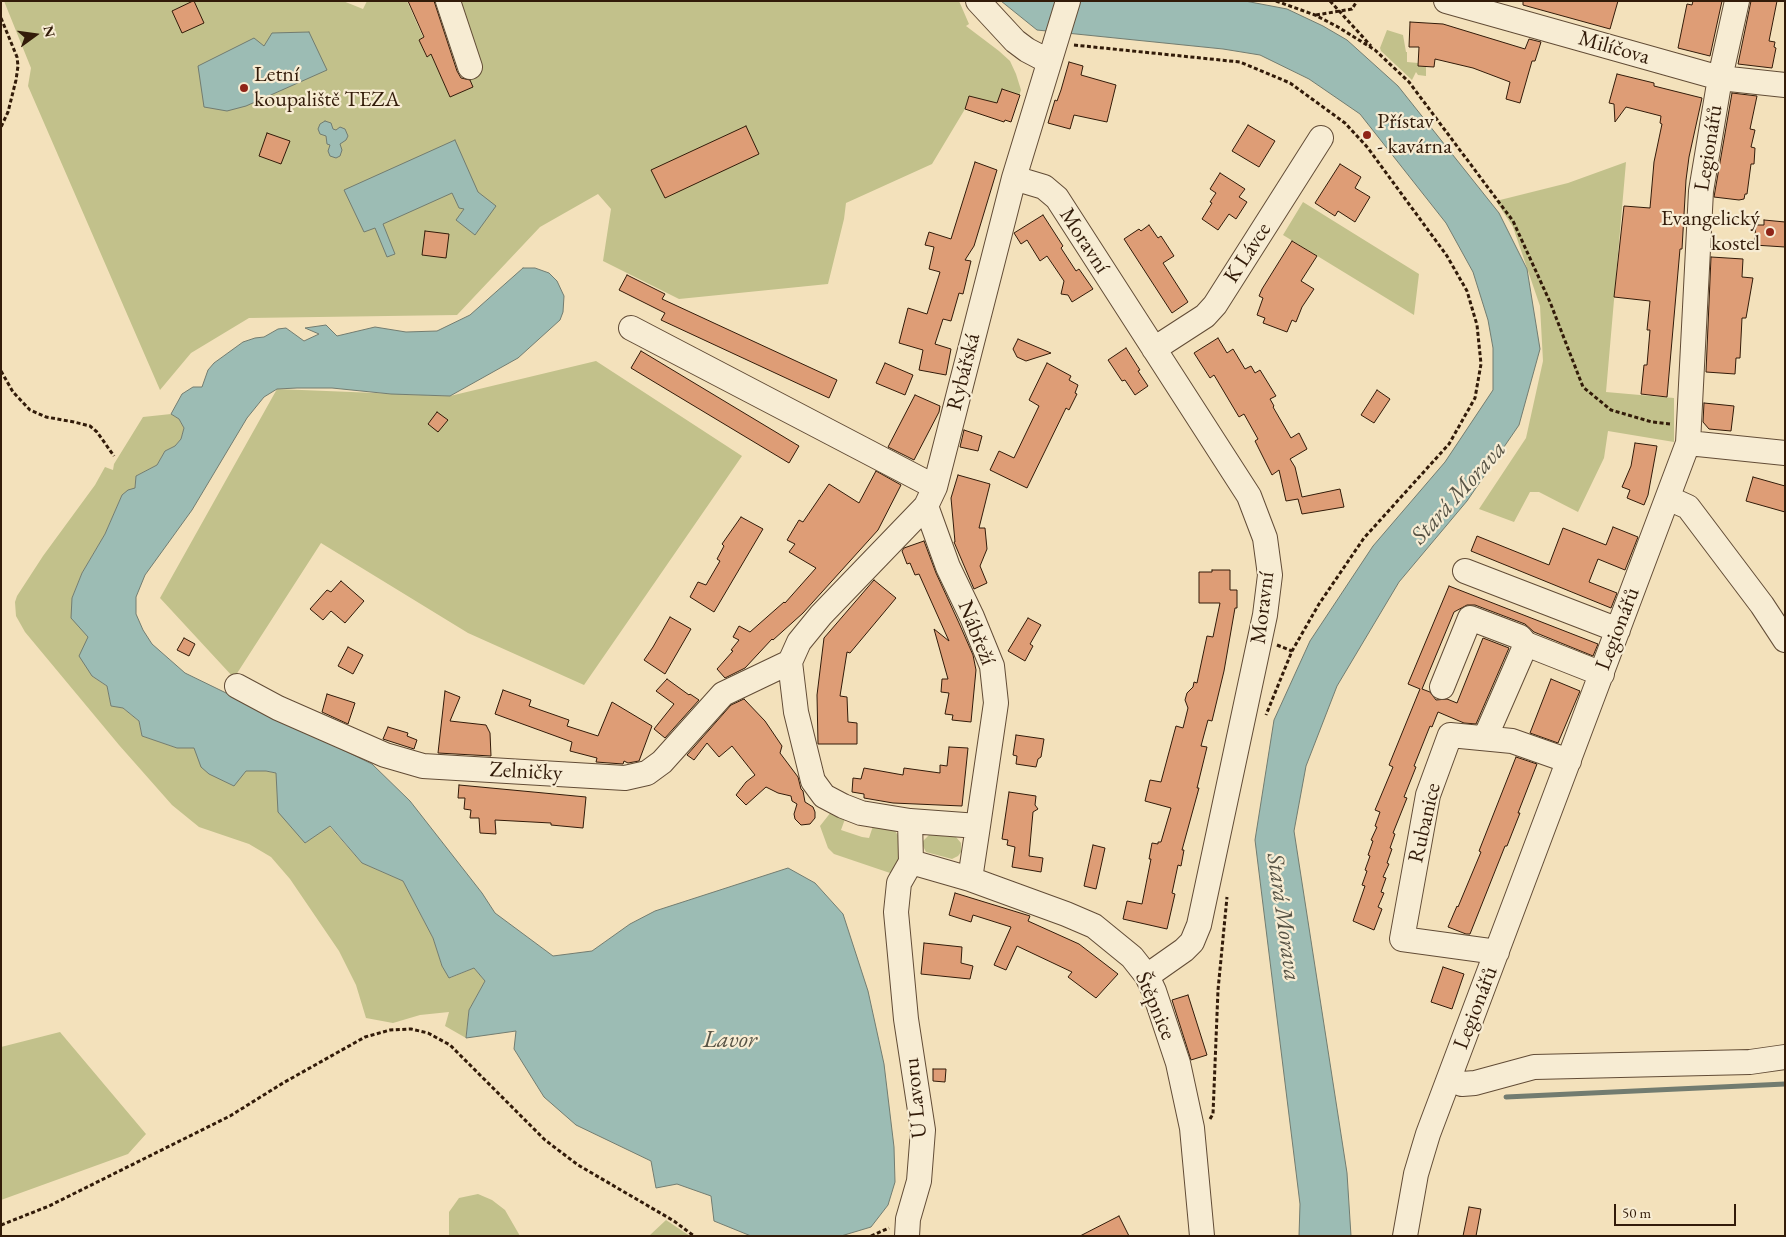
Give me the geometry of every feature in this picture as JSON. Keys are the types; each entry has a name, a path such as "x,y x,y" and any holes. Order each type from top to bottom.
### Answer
{"street":[{"path":"448,1 470,67"},
{"path":"978,1 1015,41 1027,50 1053,47"},
{"name":"Rybářská","path":"790,662 799,642 820,615 930,497 1014,178 1068,1"},
{"name":"Milíčova","path":"1446,1 1509,10 1720,78 1785,85"},
{"name":"Legionářů","path":"1405,1236 1416,1174 1428,1134 1668,498 1689,434 1701,191 1720,78 1737,1"},
{"name":"K Lávce","path":"1154,349 1205,316 1215,305 1321,138"},
{"name":"Moravní","path":"1014,178 1044,187 1057,198 1249,496 1265,538 1270,575 1265,615 1199,925 1192,942 1184,950 1147,976"},
{"path":"631,328 930,497"},
{"path":"1689,434 1785,453"},
{"name":"Nábřeží","path":"930,497 948,567 972,617 992,666 996,703 970,879"},
{"path":"1668,498 1688,507 1762,605 1785,640"},
{"path":"1465,571 1618,630"},
{"path":"1442,687 1470,618 1520,638 1526,644 1602,674"},
{"path":"1485,738 1526,644"},
{"path":"790,662 796,712 813,781 824,796 862,813 910,821 978,826"},
{"name":"Zelničky","path":"237,686 278,708 385,755 423,766 625,778 646,774 662,762 723,694 790,662"},
{"name":"Rubanice","path":"1497,952 1402,939 1428,795 1450,735 1512,741 1569,761"},
{"path":"910,821 911,862 970,879"},
{"name":"U Lavoru","path":"907,1236 908,1219 920,1181 923,1130 906,1019 896,912 899,883 911,862"},
{"name":"Štěpnice","path":"970,879 1094,926 1132,957 1147,976 1154,991 1178,1063 1192,1128 1202,1236"},
{"path":"1449,1079 1462,1084 1534,1067 1750,1062 1785,1057"}],"path":[{"path":"1276,1 1316,16 1375,50"},
{"path":"1330,1 1414,89 1513,221 1550,302 1583,387 1610,410 1689,434"},
{"path":"1316,16 1352,9 1357,1"},
{"path":"1,18 17,57 18,66 8,112 1,127"},
{"path":"1053,47 1240,62 1290,83 1344,123 1368,148 1447,256 1467,291 1477,325 1481,364 1475,398 1449,444 1364,538 1319,604 1292,650 1266,712 1264,722"},
{"path":"1,371 12,392 30,410 46,418 90,426 97,432 114,456"},
{"path":"1277,645 1292,650"},
{"path":"1192,1128 1207,1122 1213,1114 1218,990 1227,892"},
{"path":"1,1225 49,1206 230,1116 283,1083 365,1037 390,1030 411,1029 428,1033 450,1045 545,1140 578,1165 674,1221 694,1236"}],"shaded area":[{"path":"4,1 343,1 363,9 367,1 407,1 423,37 419,40 426,56 431,54 450,97 472,87 434,1 959,1 969,24 966,26 1010,61 1021,90 1015,108 969,96 965,109 932,164 846,203 844,219 828,284 679,299 603,261 611,209 598,194 540,227 457,315 249,318 191,353 160,390 28,86 31,68"},
{"path":"1387,30 1403,35 1407,62 1418,63 1418,66 1426,67 1426,76 1418,75 1416,72 1412,80 1381,51 1380,48"},
{"path":"1626,162 1606,392 1674,398 1674,442 1608,431 1604,458 1578,512 1539,492 1530,492 1514,522 1479,509 1526,438 1543,361 1540,306 1513,227 1496,201 1568,183"},
{"path":"1303,202 1419,274 1414,315 1283,235"},
{"path":"596,361 742,456 584,685 468,633 321,543 234,678 160,598 277,389 450,396"},
{"path":"171,414 179,419 184,428 181,439 175,446 165,451 157,465 136,476 135,489 122,495 105,534 82,573 72,598 88,637 92,676 107,686 111,706 123,708 139,721 142,736 177,748 194,748 246,771 276,773 305,843 329,826 362,863 403,881 433,938 442,966 450,978 474,968 485,981 469,1010 466,1038 445,1026 449,1012 420,1015 393,1023 366,1018 356,985 339,951 290,879 271,857 249,844 199,827 172,805 119,745 25,632 16,616 15,602 17,596 43,556 95,485 105,467 113,470 114,464 143,417"},
{"path":"831,812 845,819 841,830 862,837 869,838 873,826 886,824 895,831 901,840 903,850 893,874 834,854 828,848 820,826"},
{"path":"929,835 956,837 961,843 961,852 952,859 926,852 923,841"},
{"path":"60,1032 146,1134 128,1154 1,1200 1,1047"},
{"path":"478,1194 492,1200 505,1210 520,1236 449,1236 449,1212 459,1198"},
{"path":"666,1220 690,1236 649,1236"}],"water":[{"name":"Stará Morava","path":"1001,1 1245,1 1287,9 1323,26 1347,40 1398,86 1499,213 1527,269 1540,349 1519,425 1467,501 1399,582 1337,686 1306,766 1294,831 1347,1173 1351,1236 1299,1236 1300,1204 1255,840 1274,720 1310,641 1373,546 1445,462 1493,390 1493,348 1488,320 1473,272 1446,223 1360,114 1309,79 1260,55 1223,49 1037,30"},
{"name":"Letní koupaliště TEZA","path":"309,32 327,70 246,106 227,111 204,107 198,66 254,38 264,46 272,33"},
{"name":"Letní koupaliště TEZA","path":"325,121 331,123 333,129 336,130 340,127 345,129 348,136 340,144 342,150 340,156 336,158 330,156 328,151 330,145 327,144 326,136 320,134 318,129 320,124"},
{"path":"455,140 478,192 496,206 475,235 456,220 464,209 459,208 452,193 383,224 395,254 387,257 375,228 364,232 344,190"},
{"name":"Lavor","path":"523,268 535,268 549,273 557,281 564,296 563,312 560,320 518,358 450,396 391,394 332,388 297,388 277,389 264,397 247,418 192,510 145,575 136,597 136,614 152,644 185,673 372,764 410,801 482,893 495,913 553,956 592,951 630,924 655,911 788,868 815,883 843,914 868,991 884,1064 894,1147 895,1182 888,1205 871,1227 841,1236 751,1236 714,1221 711,1196 677,1184 656,1188 651,1161 576,1125 544,1097 514,1049 516,1031 466,1038 469,1010 485,981 474,968 449,978 442,966 433,938 403,881 362,863 330,826 305,843 278,812 276,773 246,771 234,786 209,774 201,767 194,748 177,748 142,736 139,721 123,708 111,706 107,686 92,676 79,656 88,637 71,618 72,598 82,573 105,534 122,495 128,490 135,488 136,476 157,465 165,451 175,446 181,439 184,428 179,419 171,414 182,394 193,387 202,387 208,370 214,363 243,342 264,337 278,329 286,328 304,341 319,334 305,328 326,325 337,336 375,327 406,332 437,331 470,315"}],"building":[{"path":"193,1 204,23 182,33 172,11"},
{"path":"408,1 434,1 457,71 461,78 470,80 473,87 450,97 431,54 427,57 419,40 424,37"},
{"path":"1523,1 1618,1 1610,29 1523,5"},
{"path":"1693,1 1722,1 1710,56 1678,48 1687,4 1692,5"},
{"path":"1751,1 1777,1 1769,41 1775,42 1774,47 1776,48 1772,68 1738,64"},
{"path":"1410,22 1443,24 1525,49 1529,39 1541,42 1535,61 1532,61 1520,103 1506,99 1510,82 1473,68 1435,59 1434,67 1418,66 1419,47 1409,47"},
{"path":"1069,62 1083,66 1081,75 1116,85 1107,122 1074,115 1070,129 1048,123 1055,100 1057,101 1061,90"},
{"path":"1617,74 1702,98 1686,180 1682,249 1680,249 1667,397 1641,394 1644,365 1647,365 1650,330 1647,330 1650,301 1614,297 1624,206 1650,208 1654,162 1662,124 1660,123 1661,116 1626,107 1615,122 1614,104 1609,103"},
{"path":"1002,89 1020,95 1011,122 1005,120 1004,122 965,109 969,96 997,103"},
{"path":"1732,93 1757,96 1750,129 1755,130 1751,147 1755,148 1754,164 1751,164 1747,194 1745,194 1744,199 1739,200 1714,197"},
{"path":"1248,125 1275,141 1259,167 1232,151"},
{"path":"746,126 759,154 665,198 651,170"},
{"path":"267,133 290,141 281,164 259,156"},
{"path":"975,162 997,170 974,246 965,260 971,261 963,294 959,293 951,321 943,319 935,344 951,349 946,375 919,370 923,350 899,343 908,308 927,314 940,272 929,269 934,247 925,245 929,232 951,239"},
{"path":"1340,164 1361,177 1355,188 1370,197 1355,222 1338,211 1335,216 1315,203"},
{"path":"1220,173 1245,189 1239,197 1247,202 1236,219 1229,214 1218,230 1202,219 1216,193 1210,189"},
{"path":"1043,215 1076,271 1079,269 1093,289 1072,302 1068,295 1061,294 1064,281 1047,256 1040,261 1027,240 1021,244 1014,233"},
{"name":"Evangelický kostel","path":"1764,220 1785,222 1785,247 1754,245 1756,225 1764,225"},
{"path":"1149,225 1158,238 1161,236 1174,256 1163,263 1188,302 1172,313 1124,239"},
{"path":"425,231 449,234 446,258 422,255"},
{"path":"1292,241 1317,256 1301,281 1314,289 1302,307 1296,322 1292,320 1287,332 1263,323 1265,318 1257,315 1263,298 1259,296 1262,289"},
{"path":"1711,257 1743,259 1742,277 1753,278 1746,318 1742,318 1740,358 1736,358 1735,374 1706,372"},
{"path":"627,275 665,294 662,299 837,380 829,398 661,320 665,313 619,290"},
{"path":"1218,338 1227,353 1233,349 1245,369 1251,366 1255,373 1260,370 1276,396 1270,399 1291,438 1299,433 1307,449 1290,459 1295,467 1302,497 1340,489 1344,507 1302,514 1298,499 1286,501 1279,470 1272,475 1255,441 1258,439 1244,414 1239,417 1214,375 1210,378 1194,353"},
{"path":"1018,339 1051,353 1026,361 1017,357 1013,349"},
{"path":"1126,348 1148,386 1135,395 1125,380 1122,381 1108,360"},
{"path":"641,351 799,446 789,463 631,368"},
{"path":"885,363 913,375 905,395 876,383"},
{"path":"1047,363 1071,376 1069,380 1078,385 1075,393 1077,394 1069,410 1066,408 1027,488 990,470 999,451 1014,458 1039,406 1029,400"},
{"path":"1377,390 1390,399 1374,423 1361,415"},
{"path":"915,395 940,406 939,412 914,460 888,447"},
{"path":"1704,403 1734,406 1731,431 1709,429 1703,422"},
{"path":"437,412 448,420 438,432 428,424"},
{"path":"964,430 982,436 978,451 960,447"},
{"path":"1635,443 1657,446 1648,495 1644,505 1627,498 1630,490 1622,487 1631,466"},
{"path":"876,471 901,485 878,530 803,613 772,639 745,668 725,678 717,669 733,651 731,650 739,640 733,637 739,626 750,632 785,603 816,568 789,552 795,544 787,540 799,520 803,522 829,484 859,503"},
{"path":"958,475 990,484 979,528 985,528 987,549 980,566 987,583 974,589 954,542 951,498"},
{"path":"1753,477 1785,486 1785,512 1746,501"},
{"path":"741,517 763,529 714,612 690,597 698,582 706,585 720,561 717,559 724,546 722,544"},
{"path":"1613,527 1638,537 1625,570 1598,559 1589,582 1617,593 1611,608 1471,551 1477,536 1549,565 1563,528 1606,545"},
{"path":"924,541 936,573 973,655 976,670 971,722 952,720 953,715 945,714 949,693 941,692 942,679 948,679 934,629 949,641 919,574 915,575 910,563 907,564 902,551 904,548"},
{"path":"1212,570 1230,570 1230,590 1237,590 1237,608 1235,608 1224,671 1212,721 1208,720 1201,746 1207,747 1197,788 1199,788 1182,850 1184,850 1181,866 1178,865 1172,893 1175,894 1167,929 1123,919 1127,901 1142,904 1151,859 1149,859 1152,843 1158,844 1158,842 1161,842 1171,808 1145,801 1150,780 1161,782 1176,726 1183,728 1188,708 1185,700 1194,682 1197,683 1207,636 1213,637 1220,603 1199,603 1199,572 1212,572"},
{"path":"874,580 896,598 850,653 847,652 840,696 847,697 848,722 857,723 857,744 818,744 817,695 824,638"},
{"path":"341,581 364,601 345,623 331,611 323,620 310,609 327,590 331,592"},
{"path":"1449,586 1598,644 1593,656 1534,632 1525,624 1475,605 1467,605 1454,612 1422,689 1430,692 1436,700 1447,699 1457,703 1483,638 1509,648 1476,724 1464,723 1438,712 1432,727 1430,726 1414,766 1416,767 1404,797 1407,798 1393,833 1395,834 1390,848 1392,849 1387,863 1389,864 1383,877 1386,878 1381,892 1384,893 1378,907 1382,909 1374,930 1353,921 1365,886 1362,885 1373,841 1371,840 1377,827 1375,826 1380,812 1375,810 1393,767 1389,765 1420,689 1408,684"},
{"path":"670,617 691,629 665,674 644,660"},
{"path":"1028,618 1041,625 1030,644 1033,646 1025,661 1008,651"},
{"path":"184,638 195,644 189,656 177,650"},
{"path":"348,647 363,655 353,674 338,666"},
{"path":"667,679 699,700 665,738 654,729 674,704 656,691"},
{"path":"1551,679 1580,691 1558,743 1530,733"},
{"path":"503,690 531,700 529,706 569,720 567,726 598,736 612,702 652,726 639,761 628,763 624,761 623,764 596,762 597,758 570,751 572,742 495,714"},
{"path":"445,691 460,697 450,721 486,725 490,733 491,756 438,753"},
{"path":"327,694 355,703 348,724 322,712"},
{"path":"744,699 765,721 782,746 780,753 798,777 805,802 813,807 815,812 815,818 810,824 801,825 795,819 794,814 797,804 792,801 791,796 778,793 766,787 746,805 736,795 746,782 755,775 732,746 719,757 707,743 694,760 687,755 731,705"},
{"path":"388,727 408,733 407,736 417,740 414,749 383,739"},
{"path":"1016,735 1044,739 1041,757 1038,759 1036,767 1016,764 1017,756 1013,755"},
{"path":"949,747 968,748 962,806 893,803 864,798 864,794 852,792 853,778 861,779 864,768 903,775 904,768 940,773 940,765 947,766"},
{"path":"1516,757 1537,764 1507,846 1505,846 1470,934 1466,934 1448,927 1481,852 1479,851"},
{"path":"459,785 586,797 583,828 551,825 551,823 495,820 496,834 480,833 479,818 470,818 471,810 464,809 465,798 458,798"},
{"path":"1009,792 1036,796 1035,805 1038,809 1033,812 1029,856 1043,858 1041,872 1012,867 1015,847 1007,845 1008,840 1002,839"},
{"path":"1093,845 1105,848 1096,889 1084,886"},
{"path":"955,893 1030,916 1028,921 1079,944 1118,974 1096,998 1068,977 1072,972 1017,946 1006,970 994,965 1011,927 973,915 971,922 949,915"},
{"path":"924,943 962,947 961,963 973,966 970,979 921,974"},
{"path":"1443,967 1464,974 1452,1009 1431,1002"},
{"path":"1188,995 1207,1055 1191,1060 1172,1000"},
{"path":"933,1069 946,1069 945,1082 933,1081"},
{"path":"1469,1207 1481,1209 1476,1236 1463,1236"},
{"path":"1119,1216 1129,1236 1080,1236"}],"waterway":[{"path":"1506,1097 1785,1084"}],"place":[{"name":"Letní koupaliště TEZA","path":"244,88"},
{"name":"Přístav - kavárna","path":"1367,135"},
{"name":"Evangelický kostel","path":"1770,232"}]}
